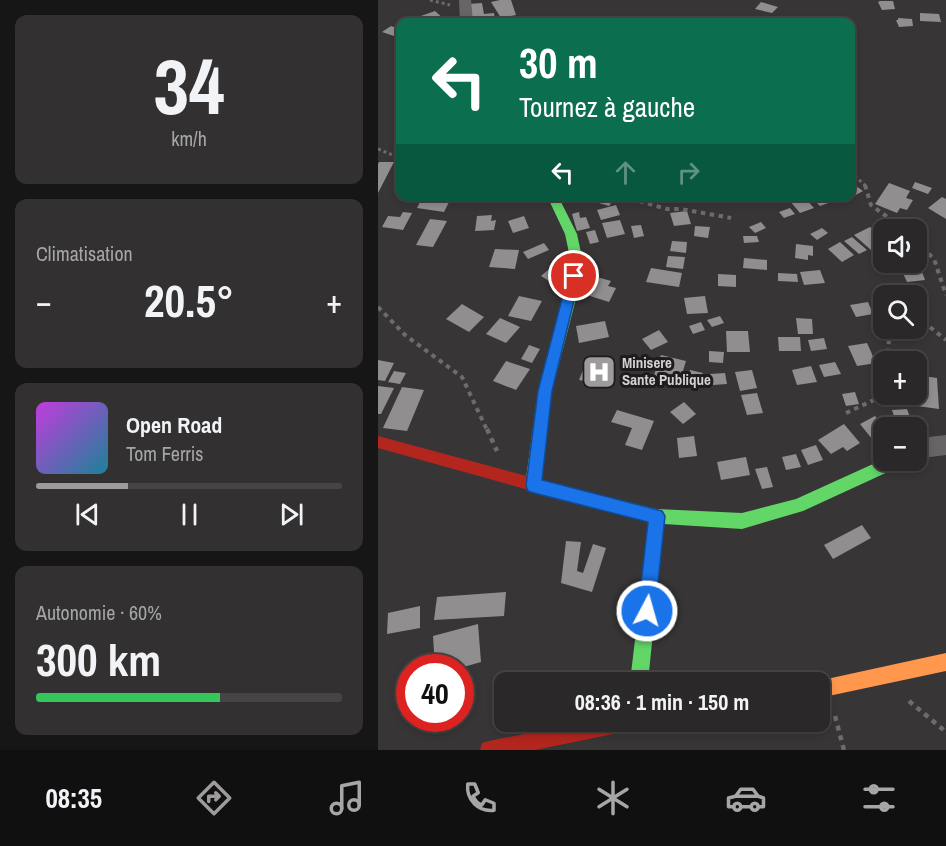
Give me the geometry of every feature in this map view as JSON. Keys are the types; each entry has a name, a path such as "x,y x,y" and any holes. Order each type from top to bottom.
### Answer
{"main road":[{"path":"534,486 545,391 572,291 577,262 571,234 554,201"},
{"path":"378,442 534,486 657,516 742,520 798,506 874,471"},
{"path":"640,672 657,516"},
{"path":"830,687 946,662"},
{"path":"489,750 568,742 598,732"}],"street":[{"path":"465,0 467,18"},
{"path":"927,447 946,445"}],"path":[{"path":"378,150 396,157"},
{"path":"855,176 865,184 871,205 890,219"},
{"path":"639,201 667,209 681,208 731,218"},
{"path":"927,252 934,259 946,296"},
{"path":"378,307 405,335 462,377 511,479"},
{"path":"927,325 946,340"},
{"path":"846,413 873,400"},
{"path":"896,673 910,704 946,732"}],"building":[{"path":"511,0 516,15 501,18 491,2"},
{"path":"893,1 895,9 882,10 878,2"},
{"path":"761,2 778,7 772,13 755,9"},
{"path":"482,3 484,14 494,13 495,18 470,18 468,4"},
{"path":"435,11 443,18 419,18"},
{"path":"920,13 939,14 941,22 920,21"},
{"path":"898,18 912,19 913,26 899,27 896,20"},
{"path":"391,26 396,28 394,36 382,32"},
{"path":"379,162 394,162 378,193 378,164"},
{"path":"915,182 932,188 928,194 912,188"},
{"path":"889,183 910,191 906,198 913,200 907,210 900,208 897,213 875,204"},
{"path":"855,185 863,191 855,195"},
{"path":"942,197 946,199 946,219 928,208"},
{"path":"420,201 450,201 444,212 417,208"},
{"path":"592,201 612,201 609,206"},
{"path":"790,201 808,201 814,208 800,213"},
{"path":"815,201 831,202 820,206"},
{"path":"616,205 620,215 601,220 597,210"},
{"path":"790,208 795,214 784,218 779,212"},
{"path":"687,211 691,224 674,226 670,213"},
{"path":"403,212 412,213 403,230 382,227 388,216 400,217"},
{"path":"579,212 580,218 586,217 590,228 577,231 572,214"},
{"path":"492,215 491,221 496,220 494,230 475,231 477,216"},
{"path":"524,216 529,228 513,233 508,221"},
{"path":"430,219 447,221 433,247 416,245"},
{"path":"620,220 625,234 607,238 602,223"},
{"path":"761,222 766,228 755,233 749,227"},
{"path":"641,225 644,236 634,238 631,226"},
{"path":"695,226 710,227 708,238 694,236"},
{"path":"870,227 873,229 873,249 871,250 854,235"},
{"path":"822,228 828,233 817,240 810,234"},
{"path":"595,230 599,242 590,244 586,232"},
{"path":"743,236 757,236 759,242 744,243"},
{"path":"852,237 867,250 859,254 844,241"},
{"path":"672,241 687,242 686,253 670,251"},
{"path":"840,242 854,255 842,262 828,249"},
{"path":"544,243 549,250 528,259 523,252"},
{"path":"796,244 813,246 813,256 808,255 808,260 795,258"},
{"path":"495,249 519,250 515,269 489,267"},
{"path":"668,256 685,257 683,269 666,267"},
{"path":"744,258 767,260 767,270 743,268"},
{"path":"555,264 571,273 557,286 541,276"},
{"path":"651,268 682,273 679,287 646,282"},
{"path":"820,270 825,283 804,285 800,272"},
{"path":"778,273 797,274 798,282 778,281"},
{"path":"903,273 922,273 925,280 907,282"},
{"path":"718,274 736,275 736,287 718,286"},
{"path":"597,277 611,281 608,286 616,288 609,302 587,295"},
{"path":"519,296 542,301 531,321 508,316"},
{"path":"705,296 708,313 687,314 684,298"},
{"path":"868,302 873,314 856,317 850,305"},
{"path":"462,304 484,317 469,332 446,319"},
{"path":"720,316 724,323 712,327 707,320"},
{"path":"500,318 520,327 506,343 486,334"},
{"path":"796,318 812,319 813,334 798,334"},
{"path":"605,321 609,337 579,343 576,326"},
{"path":"701,322 705,330 693,334 689,326"},
{"path":"659,330 668,342 651,350 642,339"},
{"path":"726,331 748,331 750,352 727,352"},
{"path":"778,337 800,337 801,351 779,351"},
{"path":"824,338 827,349 811,351 808,340"},
{"path":"867,343 873,356 873,363 857,366 848,346"},
{"path":"529,345 540,349 532,363 521,359"},
{"path":"709,351 724,352 723,363 709,362"},
{"path":"661,355 686,361 679,384 653,378"},
{"path":"378,360 394,363 385,381 378,380"},
{"path":"506,361 530,369 516,390 493,381"},
{"path":"597,362 607,364 601,384 579,380 583,370 593,372"},
{"path":"835,362 841,374 824,377 819,365"},
{"path":"811,366 817,382 797,385 792,370"},
{"path":"690,370 703,373 699,386 685,383"},
{"path":"752,370 757,388 740,391 735,372"},
{"path":"394,371 406,373 400,384 388,382"},
{"path":"725,373 727,384 713,385 710,374"},
{"path":"927,377 937,378 939,409 917,406 927,405"},
{"path":"378,386 394,388 381,414 378,414"},
{"path":"402,387 424,390 407,431 383,428"},
{"path":"855,392 859,404 846,406 842,394"},
{"path":"757,393 763,413 747,415 741,395"},
{"path":"684,402 696,414 683,424 670,412"},
{"path":"907,409 910,417 894,417 892,410"},
{"path":"617,410 654,421 642,450 625,445 632,428 611,422"},
{"path":"873,417 873,438 872,439 860,424"},
{"path":"844,424 860,443 847,451 843,447 831,454 818,440"},
{"path":"694,436 697,456 679,458 677,438"},
{"path":"816,445 823,460 808,465 801,450"},
{"path":"796,454 801,467 786,470 782,457"},
{"path":"746,457 750,475 721,480 717,462"},
{"path":"767,467 773,487 762,489 755,469"},
{"path":"862,525 871,538 833,559 824,545"},
{"path":"566,541 581,542 577,571 583,573 593,544 606,548 592,592 561,583"},
{"path":"506,592 504,616 434,620 437,597"},
{"path":"420,606 420,628 387,634 388,613"},
{"path":"478,624 481,662 474,664 474,654 434,654 433,636"}],"traffic: fast":[{"path":"533,486 545,391 572,291 577,262 571,234 554,201"},
{"path":"597,502 657,516 742,521 798,506 874,471"},
{"path":"640,672 657,516"}],"traffic: slow":[{"path":"830,687 946,662"}],"traffic: jam":[{"path":"378,442 597,502"},
{"path":"489,750 578,732"}],"place":[{"name":"Minisere Sante Publique","path":"599,372"}],"route":[{"path":"574,276 545,391 534,486 657,516 647,611"}]}
